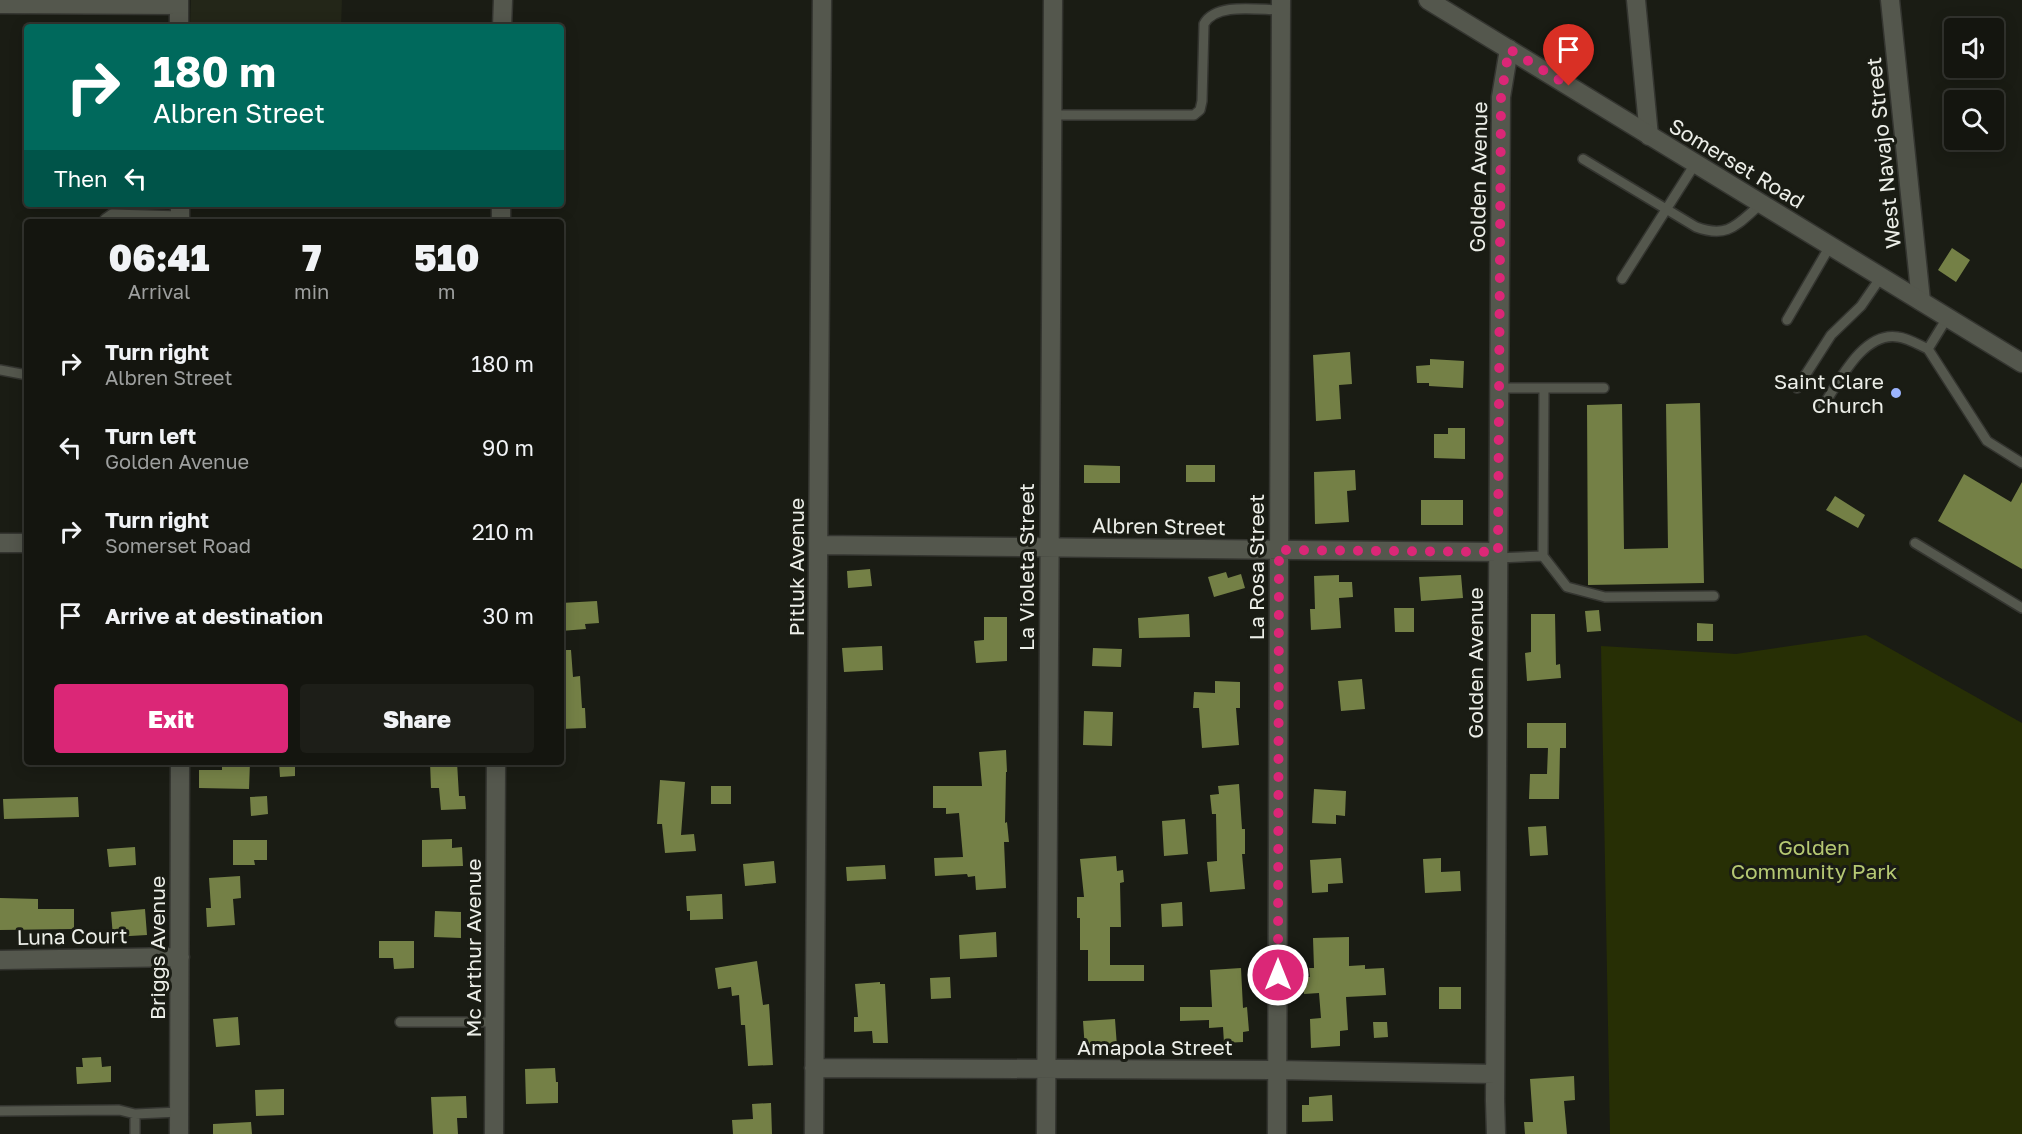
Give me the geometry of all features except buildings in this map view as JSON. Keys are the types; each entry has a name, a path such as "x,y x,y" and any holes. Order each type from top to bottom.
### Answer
{"street":[{"path":"502,24 503,0"},
{"name":"Pitluk Avenue","path":"814,1134 822,0"},
{"name":"La Violeta Street","path":"1046,1134 1053,0"},
{"name":"Somerset Road","path":"1428,0 2022,363"},
{"path":"1636,0 1650,136"},
{"name":"West Navajo Street","path":"1890,0 1920,301"},
{"path":"0,4 179,3 180,24"},
{"name":"La Rosa Street","path":"1277,1134 1281,5"},
{"name":"Golden Avenue","path":"1496,1134 1501,97 1509,49"},
{"path":"0,543 24,543"},
{"name":"Albren Street","path":"818,545 1498,555"},
{"name":"Briggs Avenue","path":"179,1134 180,765"},
{"name":"Mc Arthur Avenue","path":"494,1134 496,765"},
{"name":"Luna Court","path":"0,960 180,957"},
{"name":"Amapola Street","path":"814,1068 1278,1070 1495,1074"}],"lane":[{"path":"1052,115 1194,115 1200,110 1202,101 1203,24 1207,18 1214,12 1224,9 1281,5"},
{"path":"1582,159 1696,227 1712,233 1731,228 1761,204"},
{"path":"1622,279 1695,164"},
{"path":"105,219 112,214 180,214"},
{"path":"1787,320 1830,246"},
{"path":"1797,387 1830,335 1861,306 1881,277"},
{"path":"1929,349 1947,318"},
{"path":"1821,409 1860,351 1882,338 1899,337 1929,349 1987,441 2022,463"},
{"path":"0,370 24,374"},
{"path":"1499,388 1604,388"},
{"path":"1544,388 1543,556 1567,587 1605,597 1714,596"},
{"path":"1915,543 2022,608"},
{"path":"1498,555 1543,556"},
{"path":"400,1022 495,1022"},
{"path":"0,1111 119,1110 135,1114 179,1112"},
{"path":"135,1114 135,1134"}],"shaded area":[{"path":"191,0 342,0 341,24 190,24"}],"green space":[{"name":"Golden Community Park","path":"1866,635 2022,723 2022,1134 1610,1134 1601,646 1736,654"}],"place":[{"name":"Saint Clare Church","path":"1896,393"}],"route":[{"path":"1278,975 1279,550 1498,552 1501,97 1509,49 1569,86"}]}
